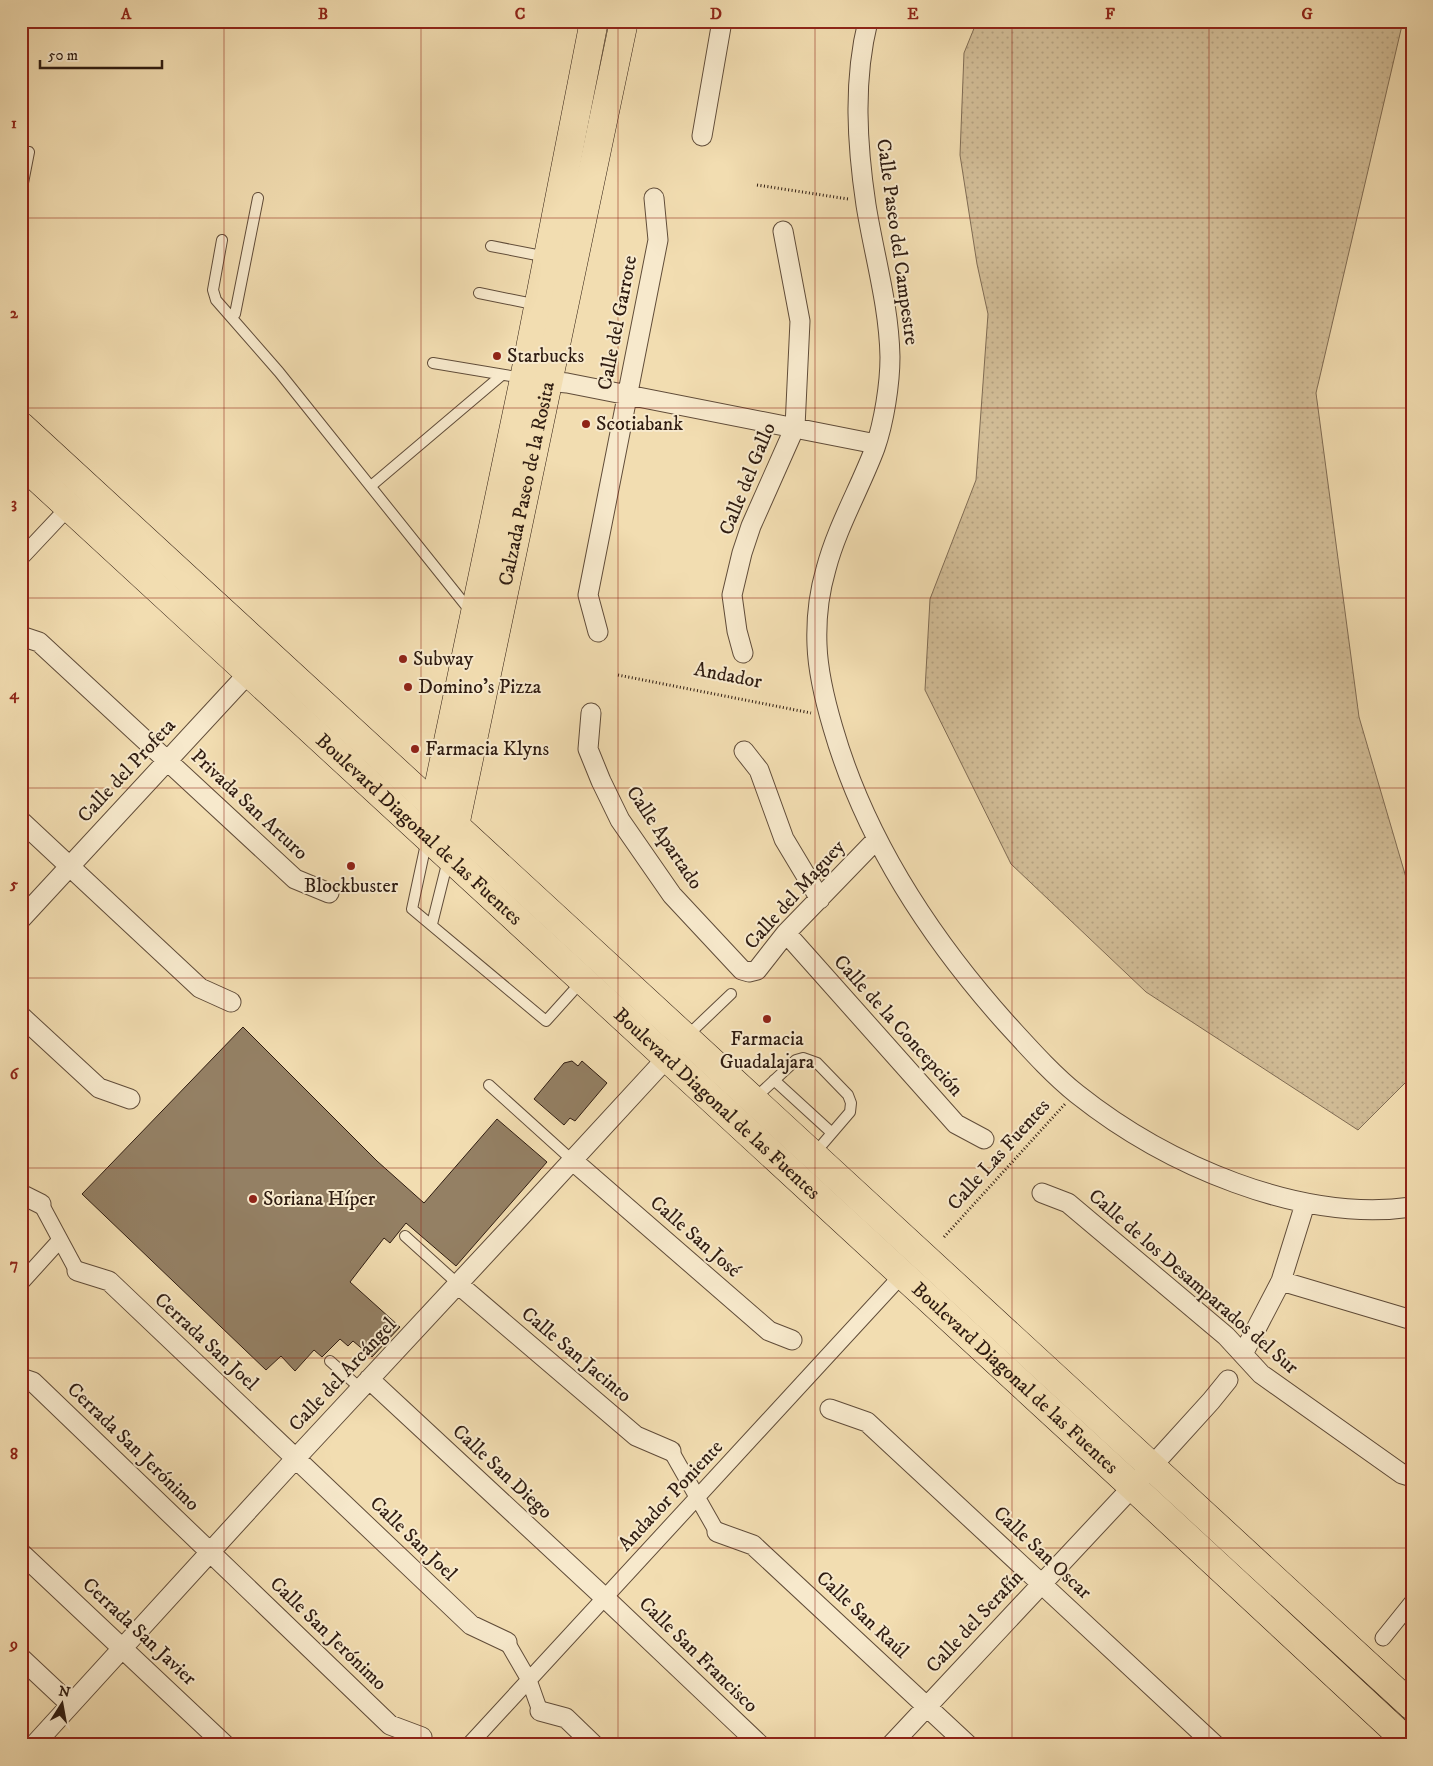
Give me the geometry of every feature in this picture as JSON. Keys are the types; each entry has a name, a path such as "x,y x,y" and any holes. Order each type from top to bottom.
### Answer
{"main road":[{"name":"Calzada Paseo de la Rosita","path":"428,838 525,378 594,21"},
{"name":"Calzada Paseo de la Rosita","path":"449,858 525,378 624,21"},
{"name":"Boulevard Diagonal de las Fuentes","path":"21,426 1412,1706"},
{"name":"Boulevard Diagonal de las Fuentes","path":"21,464 1411,1745"}],"street":[{"path":"702,136 722,21"},
{"name":"Calle Paseo del Campestre","path":"868,21 858,82 858,127 866,202 886,316 890,359 885,403 876,444 825,571 819,608 817,644 822,692 841,755 876,840 915,904 950,955 983,998 1028,1048 1075,1093 1117,1123 1166,1152 1224,1178 1305,1204 1344,1209 1384,1211 1412,1207"},
{"name":"Calle del Garrote","path":"598,632 588,595 658,240 654,198"},
{"name":"Calle del Gallo","path":"743,653 737,631 732,595 751,526 794,428 800,321 783,231"},
{"path":"525,378 568,383 876,444"},
{"path":"21,558 68,508"},
{"name":"Privada San Arturo","path":"21,636 39,642 295,879 329,893"},
{"name":"Calle del Profeta","path":"21,919 267,653"},
{"name":"Calle Apartado","path":"591,713 588,749 620,820 672,894 742,970"},
{"path":"744,751 759,770 784,839 820,899"},
{"path":"21,821 200,988 231,1002"},
{"name":"Calle del Maguey","path":"742,970 749,972 757,970 786,934 876,840"},
{"name":"Calle de la Concepción","path":"786,934 956,1124 984,1140"},
{"path":"21,1016 99,1088 130,1100"},
{"name":"Calle del Arcángel","path":"34,1745 296,1458 686,1037"},
{"name":"Calle San José","path":"572,1160 769,1331 792,1340"},
{"name":"Calle de los Desamparados del Sur","path":"1042,1193 1068,1203 1226,1336 1261,1374 1402,1474 1412,1477"},
{"path":"21,1194 41,1204 77,1271"},
{"path":"1243,1354 1281,1281 1305,1204"},
{"path":"21,1283 60,1240"},
{"name":"Cerrada San Joel","path":"77,1271 109,1281 296,1458"},
{"name":"Andador Poniente","path":"469,1745 902,1275"},
{"path":"1281,1281 1412,1320"},
{"name":"Calle San Jacinto","path":"458,1284 636,1436 671,1451"},
{"name":"Cerrada San Jerónimo","path":"21,1378 33,1382 210,1552"},
{"name":"Calle del Serafín","path":"891,1745 1152,1466 1228,1380"},
{"name":"Calle San Diego","path":"365,1384 605,1598"},
{"name":"Calle San Oscar","path":"830,1408 867,1422 1215,1745"},
{"path":"671,1451 716,1532"},
{"name":"Calle San Joel","path":"296,1458 471,1624 507,1642"},
{"name":"Calle San Raúl","path":"716,1532 753,1545 968,1745"},
{"name":"Calle San Jerónimo","path":"210,1552 390,1725 424,1741"},
{"name":"Cerrada San Javier","path":"21,1553 225,1745"},
{"name":"Calle San Francisco","path":"605,1598 760,1745"},
{"path":"1383,1638 1412,1602"},
{"path":"507,1642 529,1680 540,1710 566,1718 594,1745"},
{"path":"21,1658 70,1704"}],"lane":[{"path":"21,194 29,152"},
{"path":"235,314 258,198"},
{"path":"222,240 213,290 216,300 279,372 474,615"},
{"path":"491,246 548,257"},
{"path":"480,293 539,306"},
{"path":"433,363 525,378"},
{"path":"371,486 525,378"},
{"path":"428,838 412,908 546,1021 582,981"},
{"path":"432,924 449,858"},
{"path":"686,1037 731,994"},
{"path":"753,1100 796,1060 803,1058 817,1063 848,1095 851,1103 850,1112 814,1155"},
{"path":"774,1080 832,1133"},
{"path":"489,1085 572,1160"},
{"path":"405,1236 458,1284"},
{"path":"330,1361 365,1384"}],"path":[{"path":"757,185 866,202"},
{"name":"Andador","path":"618,675 830,716"},
{"name":"Calle Las Fuentes","path":"944,1237 1075,1093"},
{"path":"1036,1740 1042,1745"}],"shaded area":[{"path":"977,21 1403,21 1316,393 1359,717 1412,898 1412,1076 1358,1130 1146,992 1011,864 925,690 930,599 976,480 988,314 977,264 960,155 964,53"}],"building":[{"name":"Soriana Híper","path":"243,1027 377,1161 424,1203 497,1119 547,1162 456,1266 406,1223 390,1243 384,1238 350,1282 400,1327 372,1357 353,1341 348,1346 340,1339 322,1357 314,1350 295,1371 281,1356 266,1370 82,1194"},
{"path":"572,1061 578,1066 582,1061 607,1083 575,1121 570,1118 564,1125 534,1099 564,1063"}],"place":[{"name":"Starbucks","path":"497,356"},
{"name":"Scotiabank","path":"586,424"},
{"name":"Subway","path":"403,659"},
{"name":"Domino's Pizza","path":"408,687"},
{"name":"Farmacia Klyns","path":"415,749"},
{"name":"Blockbuster","path":"351,866"},
{"name":"Farmacia Guadalajara","path":"767,1019"},
{"name":"Soriana Híper","path":"253,1199"}]}
